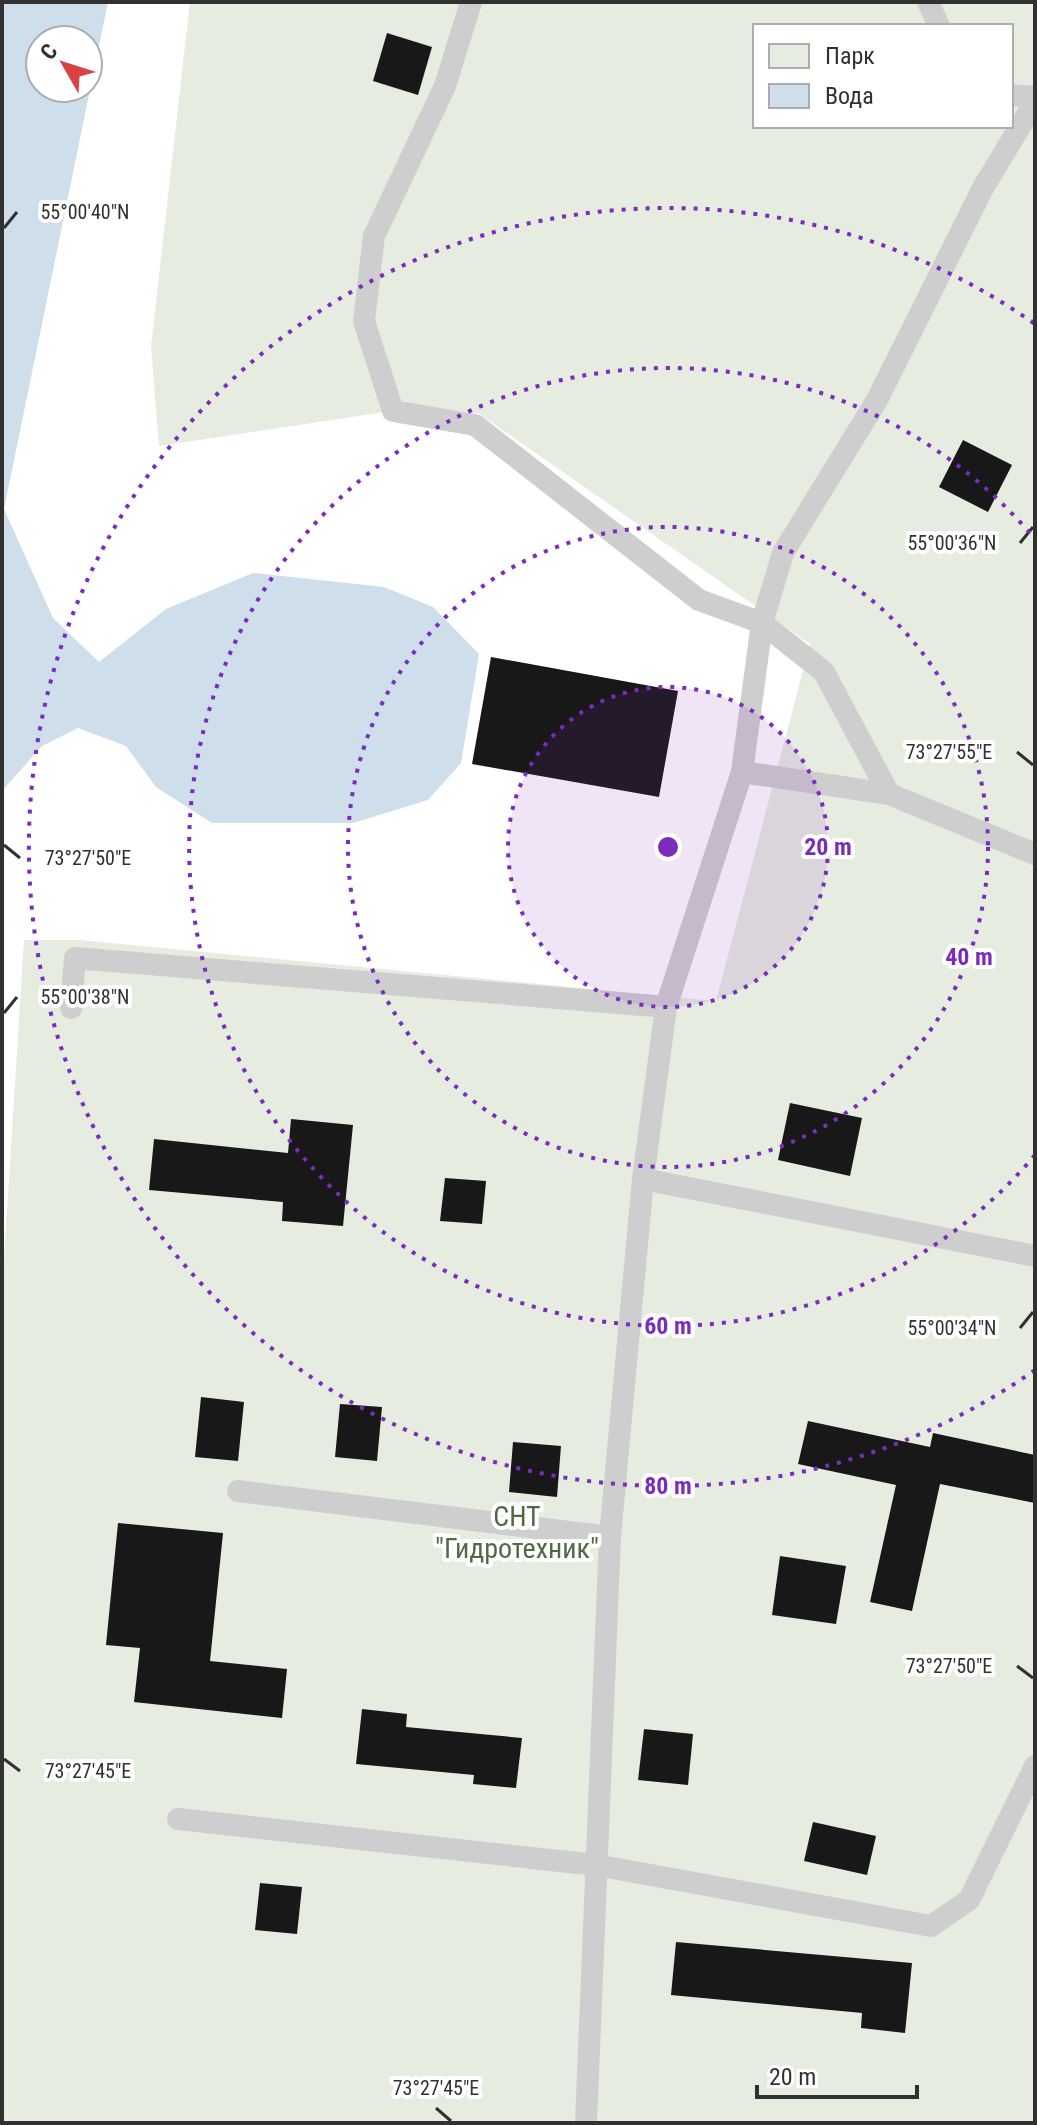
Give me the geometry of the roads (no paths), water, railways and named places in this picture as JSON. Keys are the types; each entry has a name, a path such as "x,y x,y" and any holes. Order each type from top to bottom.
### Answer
{"lane":[{"path":"471,2 445,86 374,236 364,321 393,411 475,425 699,600 762,623 824,672 889,794"},
{"path":"928,2 938,24"},
{"path":"586,2123 610,1537 643,1179 666,1007 742,772 762,623 783,553 877,400 984,186 1035,100 1013,95"},
{"path":"742,772 889,794 1035,854"},
{"path":"71,1008 75,958 666,1007"},
{"path":"643,1179 1035,1256"},
{"path":"238,1491 610,1537"},
{"path":"178,1819 596,1865 931,1926 969,1900 1035,1766"}],"water":[{"path":"2,2 108,2 103,24 24,24 24,104 87,104 4,509 53,618 99,662 166,609 253,573 384,587 433,607 479,654 461,763 428,800 353,823 212,823 156,787 126,746 78,728 42,746 2,791"}],"park label":[{"name":"СНТ \"Гидротехник\"","path":"517,1532"}]}
